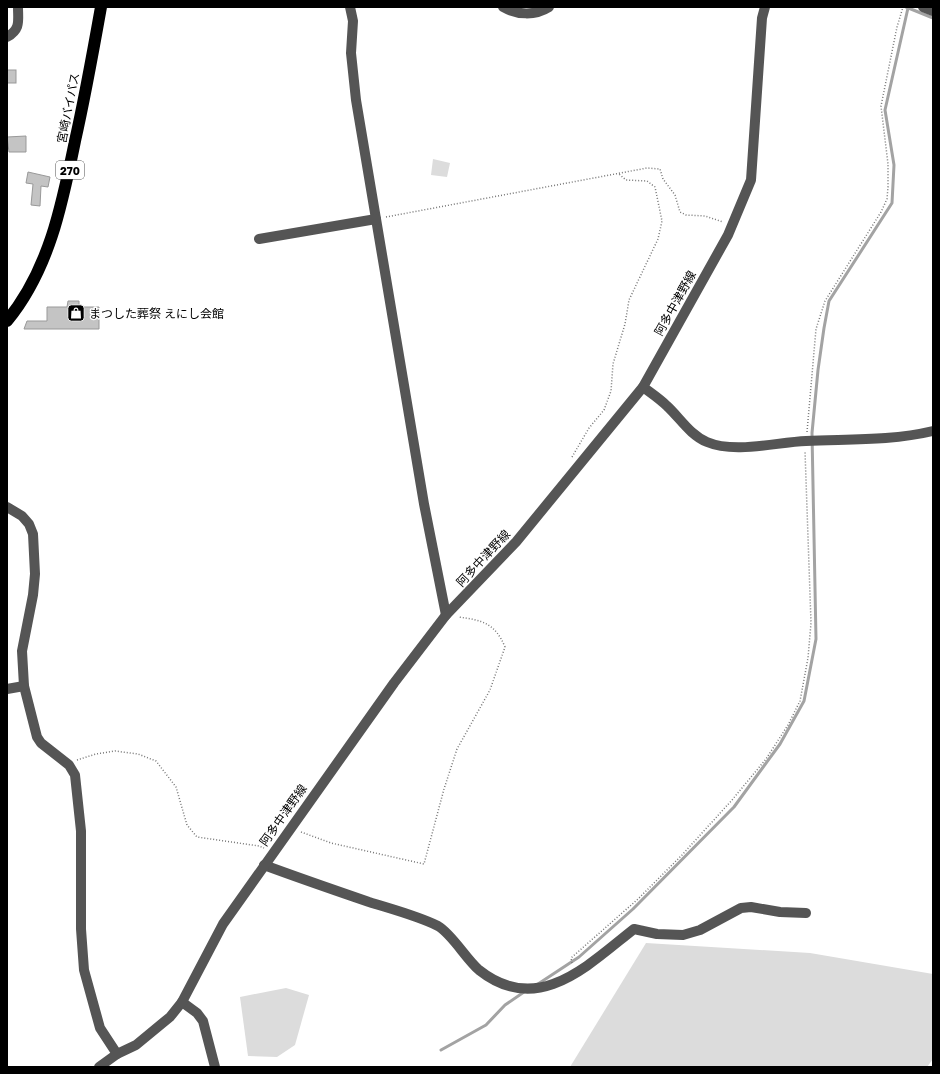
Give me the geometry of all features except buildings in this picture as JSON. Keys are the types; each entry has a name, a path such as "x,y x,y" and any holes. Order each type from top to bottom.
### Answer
{"highway":[{"name":"宮崎バイパス","path":"7,321 33,283 56,226 66,190 101,7"}],"street":[{"path":"7,37 12,34 19,24 18,7"},
{"path":"350,7 353,21 351,54 356,100 424,504 446,615"},
{"path":"503,7 524,13 536,13 549,7"},
{"name":"阿多中津野線","path":"99,1067 117,1054 136,1045 151,1034 170,1017 182,1002 223,924 244,897 273,852 394,683 446,615 516,542 643,387 733,226 751,180 762,18 765,7"},
{"path":"924,7 933,11"},
{"path":"259,239 376,219"},
{"path":"643,387 668,406 691,432 708,442 726,446 747,446 805,441 855,440 912,435 933,431"},
{"path":"7,508 22,516 29,524 33,534 36,574 22,651 24,686 37,738 69,765 75,775 80,807 81,929 84,970 100,1028 117,1054"},
{"path":"7,689 24,686"},
{"path":"264,865 439,927 477,968 494,980 514,988 542,988 574,975 634,929 657,934 683,935 700,930 741,908 751,907 780,912 806,912"},
{"path":"182,1002 198,1013 203,1021 215,1067"}],"path":[{"path":"574,975 571,958 643,893 682,855 732,800 766,759 788,725 800,701 808,658 811,624 805,441 808,428 816,329 825,301 881,212 887,199 888,164 881,106 896,27 903,7"},
{"path":"376,219 638,169 660,169 663,179 675,195 680,212 686,215 705,216 733,226"},
{"path":"570,460 589,428 604,410 611,391 613,364 625,324 629,300 658,239 662,221 655,187 647,180 626,180 618,174"},
{"path":"290,828 331,843 424,864 457,749 490,690 505,647 499,633 479,619 446,615"},
{"path":"69,765 81,758 115,751 138,754 156,761 176,787 188,826 197,837 259,846 273,852"}],"shaded area":[{"path":"433,159 450,163 447,177 431,175"},
{"path":"646,943 810,953 933,974 933,1059 927,1067 570,1067"},
{"path":"286,988 309,995 295,1045 277,1057 248,1056 240,997"}],"waterway":[{"path":"906,7 933,18"},
{"path":"538,984 579,957 633,909 734,807 780,744 804,701 816,639 812,433 824,328 829,301 892,203 894,165 885,110 908,8"},
{"path":"441,1050 486,1025 505,1005 524,992"}],"place":[{"name":"まつした葬祭 えにし会館","path":"76,313"}]}
